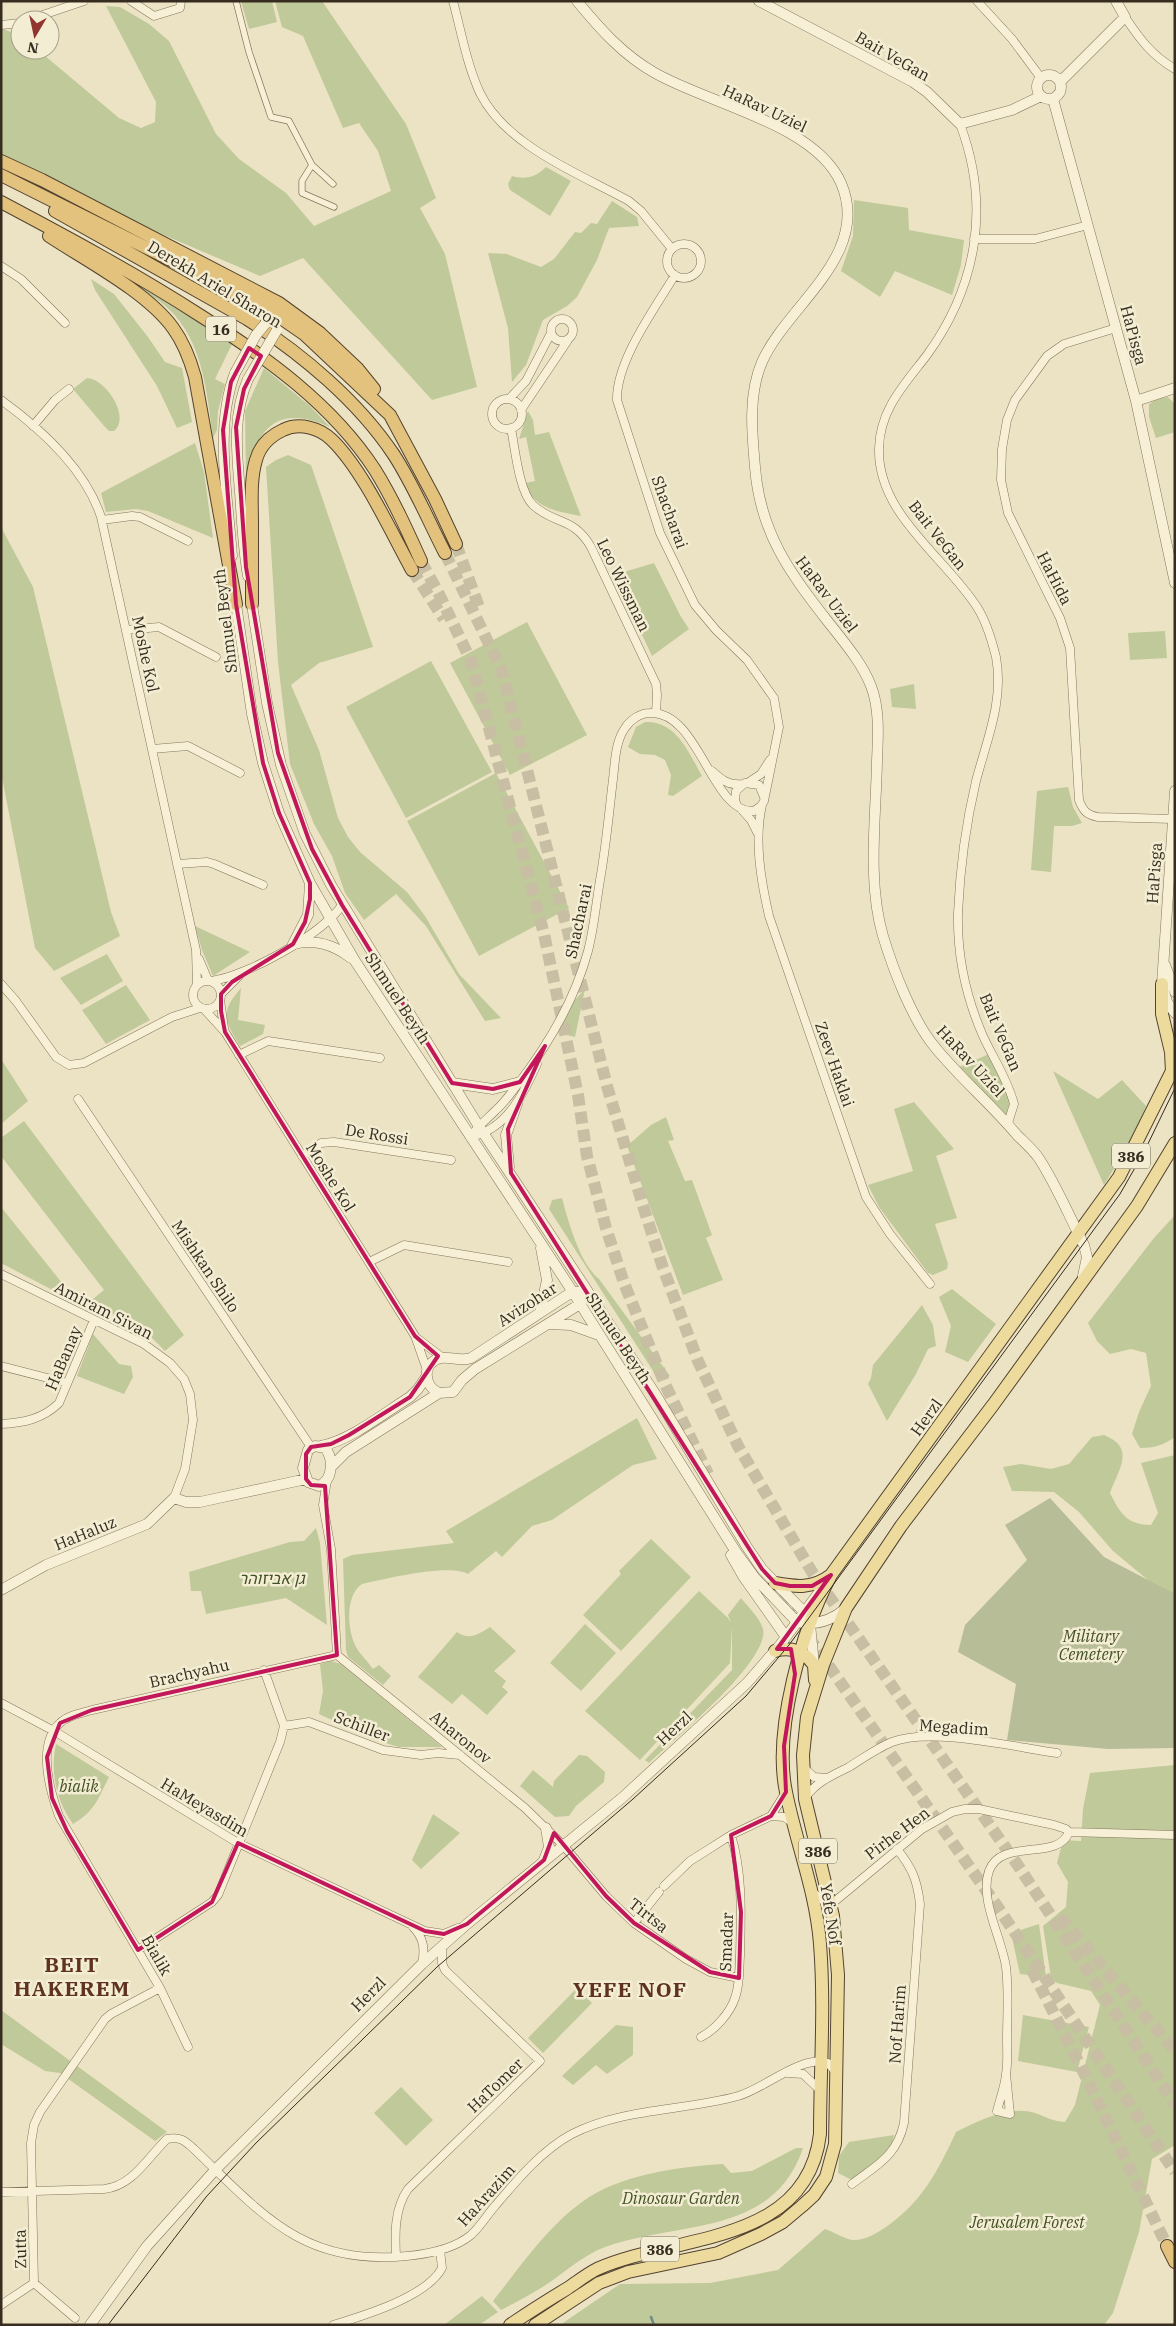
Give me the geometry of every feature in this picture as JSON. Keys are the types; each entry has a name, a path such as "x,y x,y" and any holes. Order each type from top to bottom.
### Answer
{"highway":[{"path":"1,161 42,180 291,310 320,333 357,368 376,392 436,499 456,544"},
{"path":"1,165 278,316 318,345 390,415"},
{"path":"1,176 176,262"},
{"name":"Derekh Ariel Sharon","path":"1,181 227,307 267,332 304,361 372,425 394,454 445,553"},
{"path":"1,203 140,297 165,318 179,338 191,362 195,377 236,604"},
{"name":"Derekh Ariel Sharon","path":"1,203 138,276 233,336 267,360 333,419 374,470 397,508 417,566 358,472 332,440 316,430 305,427 285,429 266,441 256,459 254,472 252,604"},
{"path":"1168,2246 1175,2262"}],"main road":[{"path":"1162,984 1162,1014 1173,1069"},
{"name":"Herzl","path":"831,1575 1119,1177 1173,1069"},
{"name":"386","path":"846,1608 901,1526 993,1405 1141,1200 1175,1143"},
{"path":"775,1583 806,1586 824,1581 831,1575"},
{"name":"Yefe Nof","path":"510,2325 595,2270 632,2256 720,2236 753,2224 794,2196 808,2176 818,2151 822,1971 817,1918 812,1892 786,1792 783,1771 784,1746 795,1674 796,1651 804,1619 831,1575"},
{"name":"Yefe Nof","path":"535,2325 599,2283 628,2272 718,2252 762,2234 783,2222 814,2195 830,2169 835,2144 838,1975 831,1903 805,1799 803,1740 814,1692 832,1639 846,1608"},
{"path":"786,1637 796,1651 814,1666 814,1692"},
{"path":"776,1651 796,1651"}],"street":[{"path":"57,10 84,1"},
{"path":"131,1 154,16 176,11 180,8 182,1"},
{"path":"139,1 147,13"},
{"path":"236,1 249,52 271,117 290,121 312,165 333,184"},
{"path":"454,1 477,86 492,110 530,147 629,201 641,211 672,249"},
{"name":"HaRav Uziel","path":"577,1 614,44 650,70 682,87 785,131 821,155 840,180 846,196 848,210 845,235 841,247 820,281 768,350 756,376 753,440 758,491 770,531 791,574 861,666 873,692 878,723 876,903 892,960 917,1019 931,1043 1008,1123"},
{"name":"Bait VeGan","path":"759,1 913,82 927,92 960,124 968,148 975,186 976,222 969,272 948,325 890,404 880,432 878,449 880,464 891,498 912,530 977,608 995,654 999,687 997,706 976,782 968,824 961,874 958,935 962,970 974,1015 1014,1104 1008,1123"},
{"path":"977,1 1012,39 1041,78"},
{"path":"1116,1 1140,40 1152,53 1175,69"},
{"path":"960,124 1012,110 1041,96 1052,99 1059,94 1060,82 1125,17"},
{"path":"1041,96 1037,86 1041,78 1051,75 1060,82"},
{"name":"HaPisga","path":"1052,99 1136,401 1175,582"},
{"path":"312,165 302,181 302,193 334,207"},
{"path":"974,239 1035,239 1088,225"},
{"path":"688,244 695,248 701,258 701,264 696,273 685,277 675,275 671,271 667,260 672,249 677,245 688,244"},
{"path":"1,266 26,283 65,323"},
{"name":"Shacharai","path":"675,275 636,341 623,370 616,392 619,412 660,533 695,605 716,630 747,660 774,698 778,717 776,742 764,801"},
{"name":"Shmuel Beyth","path":"278,316 266,323 256,335 235,373 228,394 223,430 236,604 252,714 263,763 279,813 310,883 355,961 580,1304 711,1513 755,1578 804,1619"},
{"name":"Shmuel Beyth","path":"278,316 277,330 248,379 240,402 236,439 243,541 267,703 278,753 305,834 342,905 452,1083 656,1395 746,1547 804,1619"},
{"path":"509,399 517,403 521,410 521,419 511,428 498,425 492,414 498,402 509,399 518,392 526,381 551,333 552,326 557,320 568,320 574,330 521,410"},
{"name":"HaHida","path":"1116,328 1064,344 1047,356 1037,368 1015,400 1007,420 1002,449 1001,480 1008,513 1067,635 1072,668 1079,800 1082,808 1088,815 1098,817 1174,818"},
{"path":"551,333 558,341 568,340"},
{"path":"1136,401 1175,388"},
{"path":"33,426 55,400 69,389"},
{"name":"Moshe Kol","path":"1,400 33,426 66,459 88,487 97,504 196,950 209,981"},
{"name":"Leo Wissman","path":"511,428 527,498 541,511 579,530 591,547 656,684 658,695 656,713"},
{"path":"102,520 132,516 140,517 188,541"},
{"path":"126,630 160,627 216,657"},
{"path":"656,713 681,726 724,793 739,807 754,811 764,801 762,789 758,785 745,783 736,785 726,782 707,766"},
{"name":"Shacharai","path":"484,1134 517,1104 576,985 588,950 604,860 620,737 625,728 639,716 656,713"},
{"name":"Shacharai","path":"745,783 756,779 766,768 776,742"},
{"path":"152,749 188,746 240,773"},
{"path":"739,807 735,801 736,791 745,783"},
{"name":"HaPisga","path":"1175,791 1162,984 1166,1002 1175,1013"},
{"name":"Zeev Haklai","path":"764,801 758,834 762,881 769,916 866,1197 890,1234 930,1284"},
{"name":"Zeev Haklai","path":"739,807 754,825 758,834"},
{"path":"177,864 206,862 263,885"},
{"path":"293,944 308,915 310,883"},
{"path":"172,1017 192,995 197,984 243,972 293,944 330,919 342,905"},
{"path":"293,944 314,941 338,949 355,961"},
{"name":"Moshe Kol","path":"196,950 197,984"},
{"name":"HaPisga","path":"1163,957 1175,992"},
{"path":"1,984 56,1057 61,1062 69,1065 84,1063 172,1017 202,1008 215,1007 221,997 243,972"},
{"path":"209,981 218,986 221,997"},
{"path":"192,995 194,1003 202,1008"},
{"name":"Moshe Kol","path":"221,997 225,1032"},
{"name":"Moshe Kol","path":"202,1008 225,1032 415,1336 429,1349 448,1359"},
{"path":"239,1055 268,1041 380,1058"},
{"name":"Shacharai","path":"470,1137 478,1125 496,1111 520,1082 545,1046"},
{"path":"452,1083 493,1089 520,1082"},
{"name":"Mishkan Shilo","path":"78,1099 316,1447"},
{"path":"510,1173 506,1153 506,1135 517,1104"},
{"path":"1008,1123 1036,1155 1055,1189 1087,1257 1085,1271 1080,1284"},
{"path":"470,1137 484,1134"},
{"name":"De Rossi","path":"302,1156 320,1143 334,1142 451,1160"},
{"path":"536,1236 547,1280 540,1313"},
{"path":"369,1262 404,1245 508,1262"},
{"name":"Amiram Sivan","path":"1,1274 144,1344 170,1363 187,1386 192,1410 192,1439 185,1469 174,1498"},
{"name":"Avizohar","path":"316,1447 331,1444 349,1435 410,1397 418,1389 433,1362 471,1358 572,1292 587,1291"},
{"name":"Avizohar","path":"331,1467 346,1452 439,1393 454,1392 462,1380 476,1369 580,1304 587,1291"},
{"name":"HaBanay","path":"1,1424 18,1423 51,1412 59,1403 94,1320"},
{"path":"545,1325 571,1325 600,1336"},
{"name":"Moshe Kol","path":"415,1336 426,1373"},
{"path":"448,1359 460,1366 462,1380"},
{"path":"1,1366 68,1383"},
{"path":"426,1373 430,1387 439,1393"},
{"path":"323,1505 331,1467 328,1451 316,1447 304,1461 306,1479 314,1486 323,1505 330,1549 337,1655"},
{"path":"174,1498 186,1502 200,1502 306,1479"},
{"path":"314,1486 322,1484 327,1480"},
{"name":"HaHaluz","path":"1,1590 46,1565 147,1524 174,1498"},
{"path":"711,1513 743,1576 786,1637"},
{"path":"814,1666 804,1619 830,1620 846,1608"},
{"name":"Herzl","path":"90,2325 147,2246 216,2169 422,1964 467,1924 634,1787 747,1683 804,1619"},
{"name":"Brachyahu","path":"54,1731 67,1718 92,1710 337,1655"},
{"name":"Aharonov","path":"337,1655 460,1755 546,1828 563,1845"},
{"path":"138,1950 212,1902 218,1895 280,1742 284,1726 264,1670"},
{"name":"HaMeyasdim","path":"1,1703 54,1731 238,1843 402,1921 440,1934 448,1933 467,1924"},
{"name":"Schiller","path":"284,1726 309,1722 383,1750 421,1755 438,1753 460,1755"},
{"name":"Bialik","path":"32,2191 31,2143 34,2126 40,2112 105,2019 160,1988 59,1816 52,1798 47,1756 54,1731"},
{"name":"Megadim","path":"805,1799 816,1786 827,1778 891,1742 921,1736 948,1737 1058,1753"},
{"path":"803,1766 814,1777 827,1778"},
{"path":"771,1816 786,1792"},
{"name":"Pirhe Hen","path":"831,1903 838,1900 922,1829 946,1816 965,1809 979,1809 1054,1824 1066,1829 1068,1832"},
{"path":"637,1920 661,1889 690,1862 731,1835 771,1816 784,1817 795,1825"},
{"path":"544,1860 549,1847 546,1828"},
{"path":"1006,2074 1007,1981 1004,1959 989,1900 987,1878 994,1862 1011,1852 1057,1844 1065,1839 1068,1832 1175,1835"},
{"name":"Smadar","path":"701,2037 713,2030 734,2002 739,1978 742,1912 738,1871 731,1835"},
{"name":"Tirtsa","path":"563,1845 606,1896 686,1959 710,1972 739,1978"},
{"name":"Nof Harim","path":"852,2184 890,2154 901,2137 904,2123 920,1904 911,1865 897,1849"},
{"path":"812,1892 818,1898 831,1903"},
{"name":"HaMeyasdim","path":"402,1921 414,1929 422,1938 424,1948 422,1964"},
{"name":"HaTomer","path":"396,2257 397,2217 402,2197 540,2060 445,1970 442,1963 442,1946"},
{"path":"160,1988 188,2048"},
{"path":"820,2061 832,2066 836,2075"},
{"name":"HaArazim","path":"216,2169 270,2221 320,2249 363,2258 396,2257 440,2250 452,2246 471,2234 526,2171 546,2152 571,2134 602,2122 745,2094 806,2064 820,2061"},
{"path":"786,2073 803,2074 820,2090"},
{"path":"1,2192 104,2189 119,2186 130,2178 168,2139 175,2137 185,2141 216,2169"},
{"name":"Zutta","path":"32,2191 34,2283 75,2318"},
{"path":"333,2325 376,2312 421,2288 434,2278 442,2268 443,2260 440,2250"},
{"path":"1,2305 34,2283"}],"highlighted area":[{"path":"249,348 261,356 244,389 236,427 246,567 278,753 312,849 342,905 452,1083 493,1089 520,1082 545,1046 508,1129 511,1173 762,1569 775,1583 790,1586 812,1586 831,1575 777,1649 791,1649 795,1674 784,1746 786,1792 771,1816 731,1835 741,1912 739,1978 710,1972 634,1923 606,1896 554,1833 544,1860 467,1924 444,1934 425,1931 238,1843 212,1902 138,1950 67,1831 52,1798 47,1757 60,1723 92,1710 337,1655 325,1486 311,1485 306,1479 306,1454 311,1447 331,1444 349,1435 410,1397 438,1356 415,1336 225,1032 221,1011 221,994 232,982 293,944 305,922 310,899 310,883 279,813 263,763 236,604 223,430 231,382"}],"green space":[{"path":"241,1 272,1 277,22 249,29"},
{"path":"275,1 322,1 406,124 436,198 420,208 445,254 477,387 432,400 303,258 260,276 152,230 1,154 1,28 10,32 10,60 50,60 119,118 141,128 155,122 156,102 106,6 120,7 149,24 169,41 216,134 239,159 286,193 314,226 391,191 378,151 359,123 343,128 303,36 282,27"},
{"path":"546,167 571,181 550,216 510,190 508,184 512,176 530,177"},
{"path":"854,200 908,208 909,230 964,240 961,265 952,295 895,271 880,297 841,271 853,236"},
{"path":"612,201 637,217 639,226 609,228 597,260 577,297 567,306 543,320 526,365 512,382 508,328 488,253 507,254 541,267 554,259 575,232 581,233 591,223 597,224"},
{"path":"91,279 114,294 165,362 182,368 192,422 177,428 157,386 95,290"},
{"path":"136,280 233,342 215,379 225,384 218,411 217,430 213,438 208,400 200,363 185,328 173,313 158,300 132,285"},
{"path":"264,368 310,406 330,427 311,420 295,418 281,420 270,426 255,449 246,483 245,411"},
{"path":"87,378 102,385 114,400 120,417 119,425 114,431 109,431 105,427 73,389"},
{"path":"1168,397 1175,404 1175,432 1156,438 1149,417 1149,404 1157,399"},
{"path":"528,411 533,420 535,435 549,432 581,516 547,507 534,498 529,491 526,483 535,481 526,437 519,439"},
{"path":"195,443 204,472 213,538 148,511 136,509 106,512 101,493"},
{"path":"288,455 311,465 373,647 319,663 291,685 319,750 338,818 348,837 360,852 407,892 425,916 459,974 501,1018 485,1021 426,926 396,894 364,920 345,893 332,856 314,824 290,764 278,662 266,467"},
{"path":"1,527 33,587 111,912 120,936 54,971 35,948 1,772"},
{"path":"654,563 689,629 652,656 614,575"},
{"path":"527,622 587,735 510,775 450,663"},
{"path":"1165,631 1167,658 1130,660 1128,633"},
{"path":"431,661 492,772 406,818 346,707"},
{"path":"914,684 916,709 892,707 890,689"},
{"path":"645,722 665,726 673,732 686,748 702,776 673,796 668,795 671,775 665,760 655,755 640,754 628,747 636,727"},
{"path":"496,773 569,908 479,956 407,821"},
{"path":"1068,787 1073,807 1082,823 1072,826 1054,826 1051,872 1031,870 1037,791"},
{"path":"195,926 250,952 213,976 202,950"},
{"path":"107,954 123,981 81,1005 60,978"},
{"path":"126,985 150,1020 106,1044 82,1010"},
{"path":"241,988 238,1020 265,1025 263,1034 240,1046 230,1029 227,1010 234,996"},
{"path":"585,989 575,1037 558,1033 572,1003"},
{"path":"989,1054 1010,1099 1007,1119 957,1068"},
{"path":"1,1059 28,1101 1,1124"},
{"path":"1053,1071 1098,1099 1122,1080 1146,1106 1136,1132 1104,1185"},
{"path":"914,1102 954,1149 936,1156 957,1218 935,1224 948,1264 947,1269 933,1275 928,1273 879,1207 868,1185 913,1171 894,1109"},
{"path":"666,1117 674,1140 668,1141 685,1181 692,1180 712,1235 706,1238 723,1280 683,1295 627,1146 651,1125"},
{"path":"24,1121 184,1335 165,1351 132,1318 82,1308 104,1290 1,1156 1,1138"},
{"path":"562,1198 576,1242 586,1263 670,1376 667,1378 657,1377 549,1209 552,1200"},
{"path":"1,1207 79,1304 1,1263"},
{"path":"1175,1215 1175,1437 1159,1446 1140,1448 1132,1434 1139,1412 1151,1386 1146,1353 1131,1349 1110,1354 1097,1341 1088,1323 1154,1238"},
{"path":"952,1289 996,1324 968,1362 945,1352 951,1326 939,1297"},
{"path":"922,1305 933,1325 936,1346 928,1349 916,1374 887,1421 868,1384 873,1365"},
{"path":"93,1334 119,1364 131,1366 133,1377 124,1394 77,1376"},
{"path":"637,1418 657,1459 633,1465 552,1520 532,1526 502,1557 496,1551 468,1574 447,1570 432,1571 362,1584 356,1589 350,1604 349,1622 353,1640 358,1650 373,1669 379,1665 391,1676 383,1685 348,1657 346,1650 343,1559 352,1555 454,1543 446,1531"},
{"path":"1104,1435 1114,1440 1120,1446 1122,1452 1120,1467 1110,1493 1121,1512 1136,1523 1151,1525 1158,1513 1141,1463 1175,1455 1175,1598 1160,1590 1113,1551 1079,1512 1054,1492 1012,1491 1003,1467 1021,1464 1051,1469 1069,1464 1092,1437"},
{"name":"Military Cemetery","path":"1050,1498 1104,1557 1175,1594 1175,1748 1108,1749 1007,1740 1016,1684 958,1652 965,1625 1027,1560 1005,1525"},
{"name":"גן אביזוהר","path":"316,1528 320,1543 327,1625 286,1598 206,1614 201,1591 191,1591 189,1572 290,1542 304,1541"},
{"path":"651,1539 691,1577 621,1651 583,1615 621,1574 619,1571"},
{"path":"699,1591 731,1623 728,1615 741,1598 757,1617 763,1629 761,1643 736,1680 649,1763 645,1760 732,1670 732,1626 730,1663 640,1760 585,1711"},
{"path":"585,1624 616,1653 581,1691 550,1663"},
{"path":"490,1627 516,1651 494,1671 506,1681 502,1687 508,1692 487,1715 462,1694 452,1704 418,1677 457,1632 461,1635 470,1636"},
{"path":"331,1661 341,1664 442,1747 399,1747 375,1740 319,1714 323,1691 320,1664"},
{"name":"bialik","path":"56,1744 109,1777 99,1798 91,1809 73,1824 62,1805 56,1786 54,1754"},
{"path":"579,1755 587,1756 605,1772 604,1782 576,1806 569,1816 555,1817 520,1786 533,1770 553,1787 554,1781"},
{"name":"Jerusalem Forest","path":"1175,1765 1175,2145 1152,2159 1139,2232 1113,2313 1104,2325 560,2325 620,2284 710,2283 778,2270 825,2229 851,2240 858,2240 875,2234 910,2207 928,2185 943,2160 956,2132 994,2115 1015,2111 1035,2113 1053,2120 1065,2122 1075,2105 1100,2005 1091,1991 1057,1983 1051,1978 1043,1926 1066,1907 1068,1882 1057,1863 1063,1840 1081,1841 1083,1809 1090,1773"},
{"path":"433,1814 460,1833 421,1869 412,1860"},
{"path":"1039,1924 1046,1977 1020,1974 1011,1933"},
{"path":"577,1988 592,2003 543,2053 528,2038"},
{"path":"1,2010 167,2132 155,2141 60,2073 45,2071 1,2044"},
{"path":"1023,2015 1089,2027 1077,2072 1018,2061"},
{"path":"616,2025 633,2027 633,2055 607,2074 596,2065 573,2085 562,2076"},
{"path":"401,2087 433,2120 406,2146 374,2113"},
{"path":"894,2135 884,2155 852,2180 838,2173 839,2156 849,2142"},
{"name":"Dinosaur Garden","path":"796,2148 803,2148 789,2177 769,2198 746,2212 719,2222 633,2239 605,2247 580,2260 541,2288 501,2310 493,2301 545,2236 569,2212 597,2192 631,2178 687,2167 723,2164 731,2173 752,2171"},
{"path":"482,2296 498,2312 479,2325 444,2325"}],"waterway":[{"path":"651,2317 654,2325"}],"tunnel":[{"path":"456,544 480,610"},
{"path":"445,553 502,671 607,1086 644,1209 663,1268 698,1361 738,1446 812,1572 1017,1864 1175,2104"},
{"path":"421,561 471,661 544,934 578,1095 587,1156 606,1228 624,1283 664,1382 708,1474"},
{"path":"412,570 444,619"},
{"path":"770,1580 792,1613"},
{"path":"808,1636 997,1906 1175,2172"},
{"path":"1060,1917 1175,2051"},
{"path":"1032,1970 1167,2246"}],"tram line":[{"path":"108,2325 206,2197 256,2143 437,1967 633,1799 746,1696 789,1645 1120,1194 1144,1152 1175,1088"}],"district":[{"name":"BEIT HAKEREM","path":"72,1976"},
{"name":"YEFE NOF","path":"630,1989"}]}
